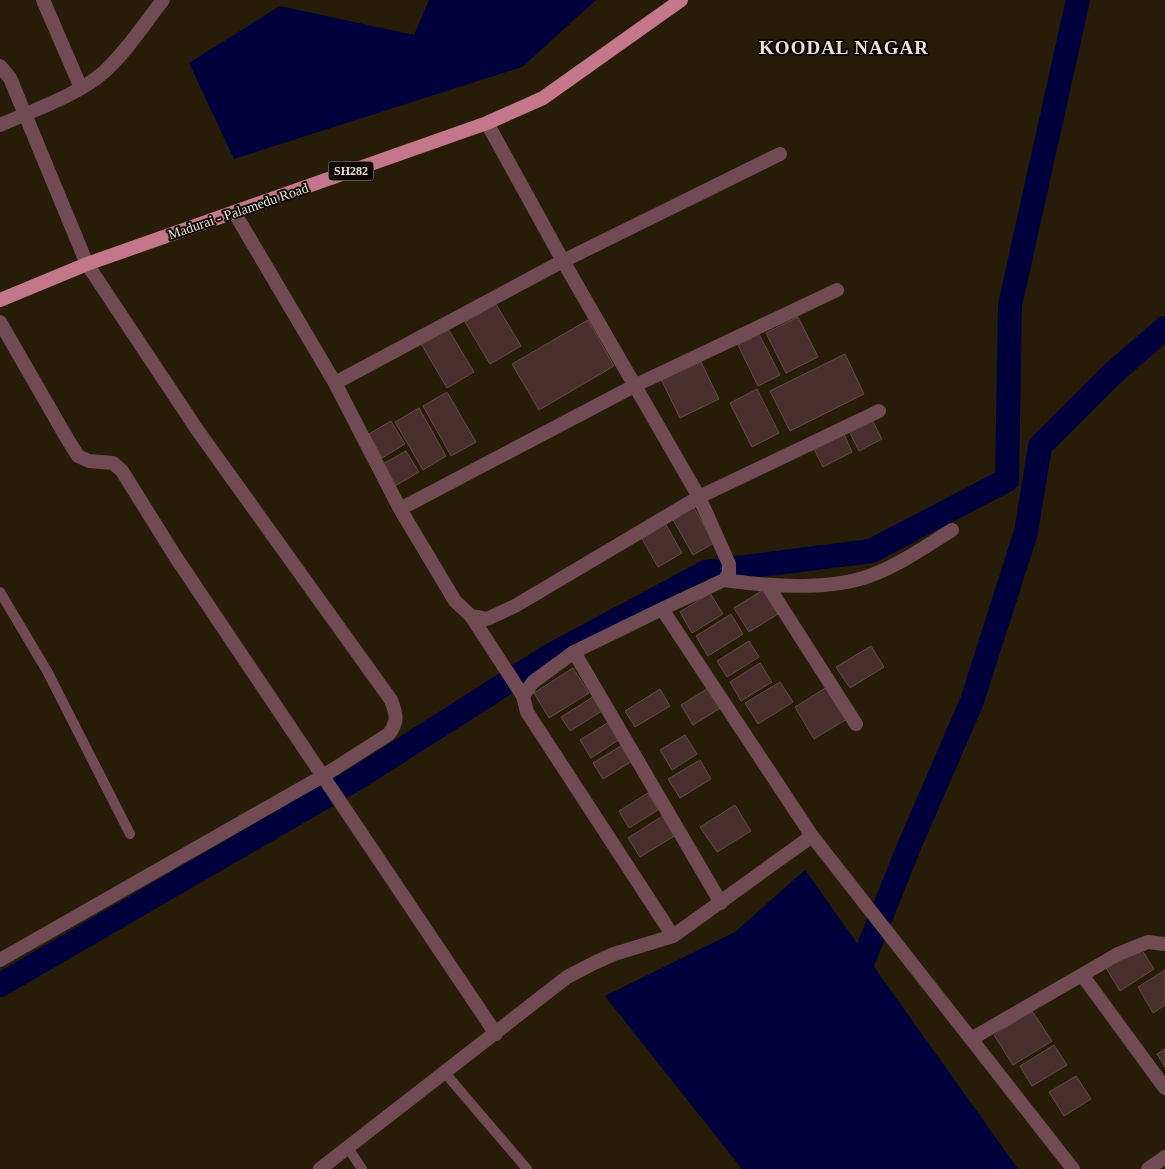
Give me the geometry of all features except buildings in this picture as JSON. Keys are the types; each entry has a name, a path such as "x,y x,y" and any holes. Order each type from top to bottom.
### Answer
{"main road":[{"name":"Madurai - Palamedu Road","path":"0,300 87,264 488,123 543,98 681,0"}],"street":[{"path":"43,0 81,88"},
{"path":"0,124 81,88 102,73 120,56 163,0"},
{"path":"0,66 10,78 87,264 198,431 391,700 396,715 396,725 390,734 323,777 0,960"},
{"path":"488,123 563,261 699,497 727,573"},
{"path":"335,383 563,261 780,154"},
{"path":"234,212 335,383 400,509 455,601 471,616 523,696 527,712 536,728 673,936"},
{"path":"400,509 636,385 837,290"},
{"path":"0,322 78,456 89,461 113,463 122,471 175,556 496,1034"},
{"path":"471,616 487,619 515,606 699,497 879,411"},
{"path":"523,696 533,682 574,652 662,609 727,573 768,586 846,582 870,576 891,567 952,530"},
{"path":"768,586 856,724"},
{"path":"662,609 812,836 1073,1169"},
{"path":"574,652 721,903"},
{"path":"320,1169 567,977 614,954 673,936 812,836"},
{"path":"971,1039 1118,954 1148,942 1165,944"},
{"path":"1082,975 1165,1088"},
{"path":"1148,1169 1165,1157"}],"lane":[{"path":"0,592 47,671 130,834"},
{"path":"445,1073 527,1169"},
{"path":"348,1148 362,1169"}],"shaded area":[{"path":"429,0 596,0 522,67 234,159 189,63 280,6 414,35"},
{"path":"805,870 1018,1169 742,1169 605,996 735,932"}],"waterway":[{"path":"0,985 359,777 549,656 706,572 871,551 1007,480 1010,305 1078,0"},
{"path":"854,984 908,849 972,701 1026,532 1040,446 1111,375 1165,328"}],"district":[{"name":"KOODAL NAGAR","path":"844,47"}]}
